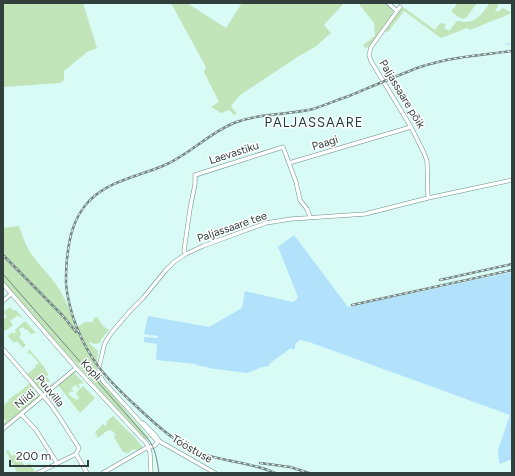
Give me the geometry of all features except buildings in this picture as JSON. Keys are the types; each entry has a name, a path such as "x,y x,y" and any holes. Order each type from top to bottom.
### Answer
{"street":[{"name":"Paljassaare põik","path":"388,3 398,9 371,47 369,55 420,143 427,161 428,198"},
{"name":"Paagi","path":"289,163 411,127"},
{"name":"Laevastiku","path":"186,254 184,251 195,184 195,175 283,147 296,182 300,200 307,208 310,217"},
{"name":"Paljassaare tee","path":"158,442 103,381 99,373 99,367 104,346 112,332 166,270 186,254 203,246 266,223 310,217 365,214 428,198 512,180"},
{"name":"Kopli","path":"3,284 76,368 137,433 148,448 151,473"},
{"path":"3,301 11,294"},
{"name":"Puuvilla","path":"3,349 60,418 79,448 76,454"},
{"name":"Niidi","path":"3,428 76,368"},
{"path":"21,414 36,430 57,464"},
{"path":"103,473 154,446 158,442"},
{"name":"Tööstuse","path":"158,442 215,473"},
{"path":"38,473 76,454 87,473"}],"green space":[{"path":"3,3 83,3 97,48 87,52 64,71 64,80 60,83 3,87"},
{"path":"171,3 187,3 226,28 242,3 344,3 324,25 331,33 315,47 240,95 231,106 237,114 234,115 229,110 221,113 211,107 219,102 204,72 206,67"},
{"path":"358,3 385,3 393,11 393,15 369,47 365,48 363,45 375,36 374,23"},
{"path":"458,3 477,3 466,18 462,18 458,17 452,12"},
{"path":"490,3 498,4 495,11 496,12 499,12 503,8 512,13 470,30 467,28 441,38 404,11 388,32 384,31 403,7 435,30 440,23 446,24 444,28 449,31 457,21 469,22 476,19"},
{"path":"19,226 30,252 62,294 76,328 85,322 93,322 94,318 97,317 103,326 109,330 102,338 100,343 89,343 98,351 96,368 97,376 149,438 146,440 3,282 3,228"},
{"path":"10,307 14,311 16,310 22,317 21,318 18,315 10,321 13,325 5,331 3,328 3,319 7,317 3,312"},
{"path":"25,321 36,333 31,334 23,327 19,329 21,335 19,337 26,345 23,348 17,341 14,343 8,336 12,332 13,334 16,332 15,330"},
{"path":"29,349 46,369 45,370 49,375 46,376 50,381 46,382 49,386 54,382 49,388 42,380 40,381 41,388 43,391 45,389 46,391 43,393 27,374 39,363 30,353 27,353"},
{"path":"73,372 84,383 78,385 80,387 79,389 75,385 71,389 74,391 71,391 68,394 77,400 79,398 76,393 83,386 95,398 80,413 58,385"},
{"path":"30,383 34,388 27,393 29,396 32,393 36,397 38,395 35,391 36,390 40,396 3,426 6,421 3,419 3,404 5,405 9,401 8,400 17,393 18,394"},
{"path":"113,416 131,433 142,448 137,451 134,449 126,454 123,452 114,437 116,435 115,434 113,436 115,433 111,430 108,430 98,438 95,432 103,424 105,426 107,424 106,422"},
{"path":"8,450 12,456 16,453 25,466 30,463 35,472 16,473 17,472 6,451"}],"water":[{"path":"294,235 348,307 512,272 512,459 500,464 498,450 510,415 309,342 300,340 295,344 295,348 293,350 291,348 270,363 269,366 247,373 156,359 157,344 144,342 144,337 158,338 158,336 144,334 148,316 209,327 242,308 245,291 292,302 295,301 298,297 278,247"}],"waterway":[{"path":"506,44 512,44"},
{"path":"197,183 197,177 246,161"}],"tram line":[{"path":"3,274 148,439 157,460 159,473"}],"railway":[{"path":"275,473 256,466 209,456 197,452 180,443 160,428 131,401 111,382 98,366 81,338 73,317 66,284 66,265 69,243 76,221 89,201 106,188 165,165 183,155 216,132 234,123 253,117 313,109 349,96 411,70 431,64 466,57 512,51"},
{"path":"3,255 63,316 76,332"},
{"path":"440,280 512,264"},
{"path":"352,305 512,270"},
{"path":"260,463 290,467 309,473"}],"district":[{"name":"PALJASSAARE","path":"314,122"}]}
